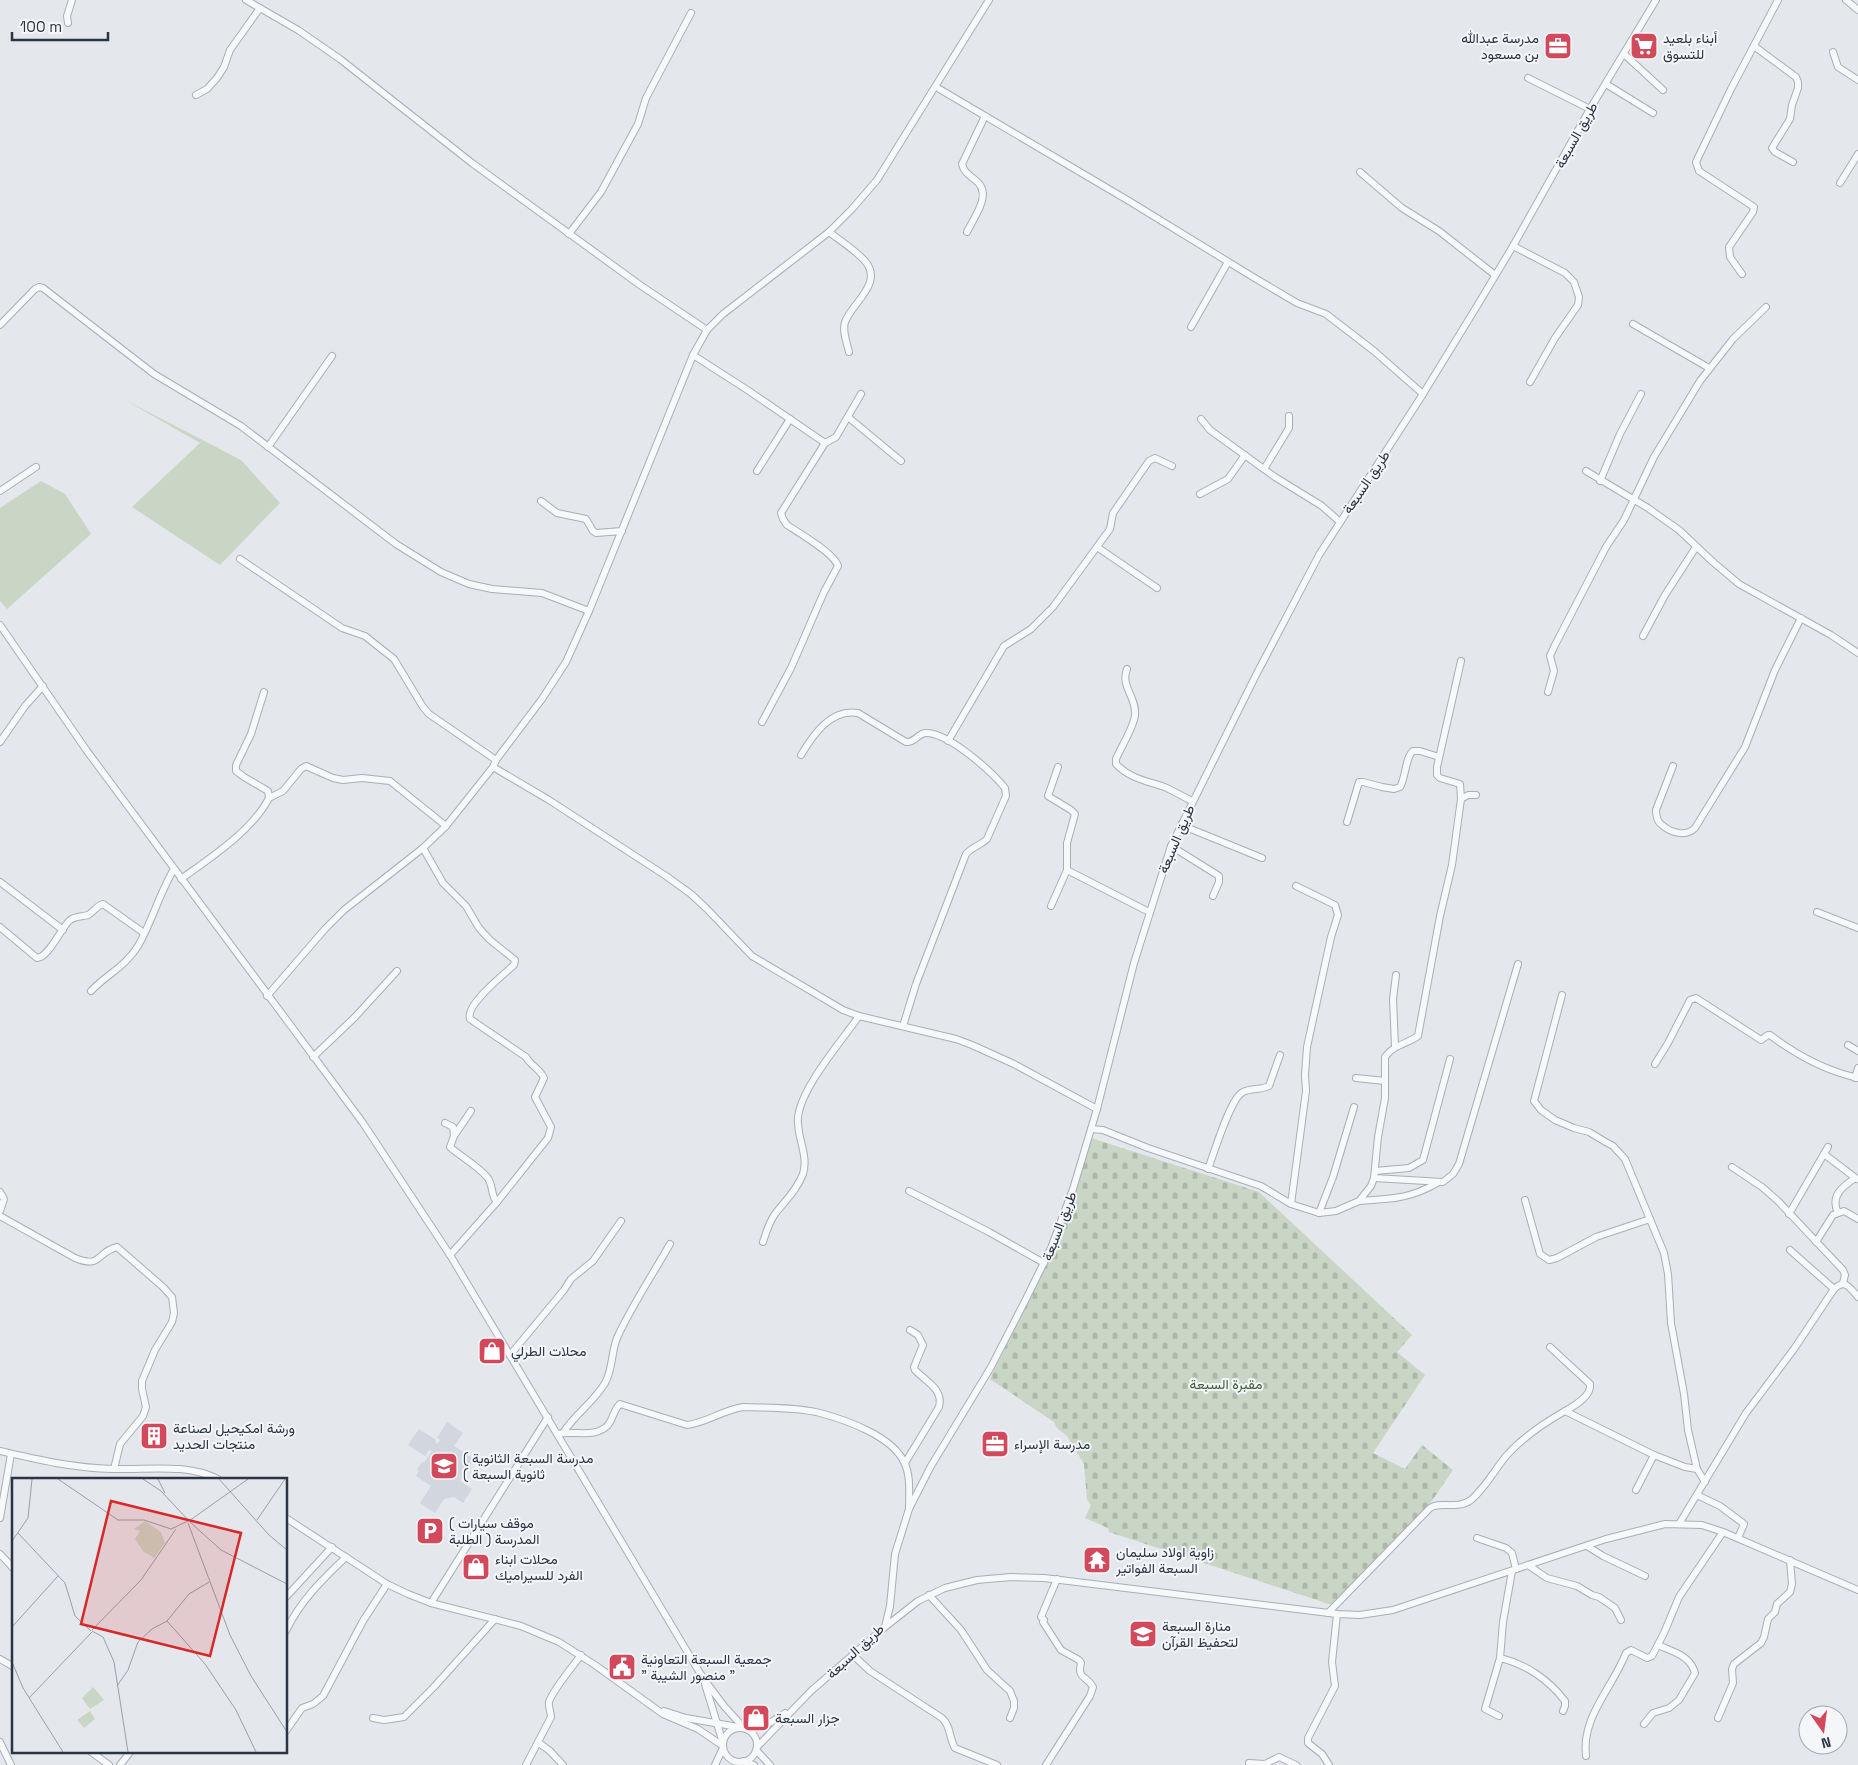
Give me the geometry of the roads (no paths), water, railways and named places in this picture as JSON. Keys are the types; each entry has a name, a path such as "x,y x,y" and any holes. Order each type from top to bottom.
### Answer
{"street":[{"path":"68,23 67,16 72,0"},
{"path":"246,0 298,30 340,59 472,163 640,285 707,330"},
{"path":"267,996 324,929 344,910 423,848 446,826 493,768 496,760 566,662 589,611 693,355 707,330 723,314 829,232 877,180 989,0"},
{"name":"طريق السبعة","path":"757,1748 795,1707 884,1627 890,1606 895,1554 909,1509 949,1436 991,1367 1044,1263 1073,1189 1092,1129 1134,963 1149,912 1171,846 1192,801 1310,572 1423,394 1513,246 1590,109 1656,0"},
{"path":"1742,274 1730,257 1729,247 1754,212 1754,207 1699,171 1696,164 1731,89 1778,0"},
{"path":"1846,0 1858,10"},
{"path":"196,95 207,89 217,78 224,67 230,50 260,8"},
{"path":"569,234 601,192 638,124 646,98 691,13"},
{"path":"1754,46 1796,77 1798,82 1790,119 1772,148 1793,162"},
{"path":"1833,52 1838,67 1858,80"},
{"path":"1624,54 1663,90"},
{"path":"1528,78 1590,109"},
{"path":"1606,84 1654,113"},
{"path":"936,87 1297,303 1326,314 1374,351 1423,394"},
{"path":"967,232 985,194 983,188 976,180 964,170 962,164 985,116"},
{"path":"1840,183 1858,154"},
{"path":"1360,172 1402,208 1439,231 1495,275"},
{"path":"829,232 866,262 871,275 869,285 845,323 844,332 849,352"},
{"path":"1513,246 1565,273 1574,282 1579,297 1578,305 1555,338 1530,382"},
{"path":"1191,327 1228,262"},
{"path":"0,325 35,289 43,288 154,374 241,426 396,544 441,572 469,584 492,589 542,594 589,611"},
{"path":"1548,692 1554,670 1550,656 1606,547 1624,520 1654,457 1709,368 1743,328 1766,307"},
{"path":"1633,324 1709,368"},
{"path":"693,355 825,443"},
{"path":"268,447 332,356"},
{"path":"762,722 791,668 824,592 838,566 837,561 787,525 781,513 825,443 836,437 862,394"},
{"path":"1600,480 1620,434 1641,394"},
{"path":"1264,469 1289,428 1289,416"},
{"path":"848,417 900,461"},
{"path":"757,471 790,418"},
{"path":"1200,419 1210,430 1264,469 1322,506 1340,522"},
{"path":"1200,494 1228,478 1245,455"},
{"path":"948,741 1004,646 1023,635 1047,613 1112,527 1114,513 1150,459 1158,458 1172,466"},
{"path":"0,491 36,467"},
{"path":"1586,471 1679,530 1739,584 1801,618 1858,653"},
{"path":"541,501 557,513 586,519 596,532 622,531"},
{"path":"1097,547 1157,588"},
{"path":"1643,636 1665,595 1696,547"},
{"path":"240,559 342,628 365,636 394,659 429,714 496,760"},
{"path":"1674,766 1656,810 1657,818 1661,825 1681,834 1690,833 1698,824 1745,747 1776,670 1801,618"},
{"path":"0,624 88,751 181,879 363,1123 450,1255 560,1434 703,1678 724,1706 755,1737 757,1748 770,1765"},
{"path":"1092,1129 1103,1130 1208,1169 1261,1186 1291,1204 1319,1214 1344,1209 1359,1201 1371,1186 1375,1175 1384,1098 1385,1057 1395,1047 1418,1036 1440,916 1452,865 1461,799 1460,784 1440,778 1437,775 1439,757 1460,661"},
{"path":"1127,669 1125,675 1126,686 1132,700 1135,717 1116,759 1116,764 1137,778 1168,789 1192,801"},
{"path":"0,742 25,706 43,686"},
{"path":"264,692 251,734 236,765 236,771 244,778 268,791 269,798"},
{"path":"801,755 820,727 838,716 852,712 858,713 906,742 910,742 920,735 928,733 948,741 970,755 1005,788 1006,796 987,838 966,854 916,984 903,1026"},
{"path":"1347,822 1359,782 1394,789 1400,787 1405,779 1410,754 1413,751 1420,751 1439,757"},
{"path":"181,879 242,831 269,798 283,791 301,769 306,766 333,778 343,780 362,778 390,781 446,826"},
{"path":"1052,906 1068,870 1067,843 1075,814 1048,796 1058,767"},
{"path":"493,768 549,800 672,881 707,909 752,956 843,1010 860,1016 956,1039 972,1045 1014,1064 1097,1109"},
{"path":"1461,799 1468,795 1476,795"},
{"path":"1181,825 1262,858"},
{"path":"1171,846 1218,876 1219,882 1213,896"},
{"path":"423,848 443,883 466,906 479,928 490,940 515,960 514,965 487,990 470,1010 470,1019 526,1057 530,1064 541,1071 544,1078 535,1098 549,1121 550,1133 497,1202 450,1255"},
{"path":"91,991 107,975 124,965 138,947 166,881 174,869"},
{"path":"1068,870 1149,912"},
{"path":"0,882 63,930"},
{"path":"1291,1204 1306,1091 1304,1075 1310,1028 1331,937 1338,915 1335,905 1296,886"},
{"path":"0,927 37,958 43,956 71,919 89,915 98,906 103,904 144,933"},
{"path":"1817,912 1858,928"},
{"path":"1359,1201 1394,1199 1416,1194 1438,1182 1448,1180 1459,1164 1518,964"},
{"path":"313,1057 355,1017 397,971"},
{"path":"1395,1047 1393,999 1396,975"},
{"path":"1562,995 1534,1101 1541,1110 1562,1124 1588,1132 1612,1146 1626,1160 1664,1253 1668,1274 1670,1323 1684,1394 1691,1446 1697,1469 1705,1482"},
{"path":"1655,1064 1690,1000 1696,998 1761,1040 1770,1035 1780,1043 1835,1072 1857,1078 1858,1068"},
{"path":"763,1242 773,1216 788,1199 799,1183 804,1171 805,1163 798,1118 802,1104 829,1056 860,1016"},
{"path":"1848,1045 1858,1052"},
{"path":"1208,1169 1231,1107 1238,1095 1245,1091 1269,1086 1280,1055"},
{"path":"1375,1175 1409,1168 1423,1160 1450,1059"},
{"path":"1356,1078 1385,1081"},
{"path":"1319,1214 1334,1177 1354,1107"},
{"path":"472,1111 454,1136 450,1147 487,1177 492,1188 493,1198 497,1202"},
{"path":"445,1123 453,1127 454,1136"},
{"path":"1789,1214 1828,1147"},
{"path":"1824,1154 1856,1179 1838,1192 1835,1202 1838,1213"},
{"path":"1732,1167 1762,1187 1778,1201 1843,1270 1843,1283"},
{"path":"1375,1175 1438,1182"},
{"path":"909,1191 1044,1263"},
{"path":"0,1192 4,1199 0,1211"},
{"path":"1525,1200 1540,1254 1549,1260 1557,1258 1596,1237 1650,1219"},
{"path":"1816,1242 1833,1215 1844,1211 1858,1219"},
{"path":"0,1216 87,1263 93,1262 109,1250 117,1247 172,1297 174,1303 172,1322 155,1350 142,1381 146,1407 143,1416 120,1444 114,1469"},
{"path":"510,1355 571,1279 593,1261 621,1221"},
{"path":"560,1434 593,1401 605,1383 612,1365 617,1339 670,1244"},
{"path":"1790,1250 1834,1289"},
{"path":"1678,1524 1746,1413 1794,1349 1834,1289 1843,1283 1848,1285 1858,1297"},
{"path":"905,1463 941,1402 936,1389 915,1370 914,1367 923,1345 918,1336 910,1330"},
{"path":"1328,1613 1430,1508 1434,1505 1454,1506 1471,1500 1520,1441 1588,1393 1590,1384 1550,1347"},
{"path":"560,1434 601,1430 609,1423 620,1404 687,1424 697,1423 732,1409 743,1407 819,1413 876,1435 896,1449 905,1463 908,1479 909,1509"},
{"path":"1565,1411 1654,1455 1685,1468 1697,1469"},
{"path":"431,1603 548,1417"},
{"path":"0,1451 53,1464 114,1469 161,1467 190,1470 215,1478"},
{"path":"0,1518 11,1454"},
{"path":"1636,1490 1654,1455"},
{"path":"1697,1495 1720,1506 1744,1524 1738,1538"},
{"path":"288,1519 387,1584 431,1603 495,1619 543,1634 581,1655 655,1709 705,1734 723,1746"},
{"path":"884,1627 929,1595 964,1583 990,1578 1011,1577 1057,1579 1328,1613 1360,1615 1393,1610 1587,1546 1665,1524 1702,1526 1723,1532 1858,1590"},
{"path":"1586,1756 1586,1737 1589,1725 1626,1653 1631,1650 1649,1658 1658,1645 1679,1597 1723,1532"},
{"path":"1477,1538 1506,1548 1512,1553 1514,1570 1503,1622 1500,1658 1485,1709 1499,1716"},
{"path":"1587,1546 1603,1556 1645,1576"},
{"path":"288,1595 332,1547"},
{"path":"0,1554 12,1568"},
{"path":"288,1627 296,1611 307,1597 346,1557"},
{"path":"1718,1718 1734,1683 1732,1669 1734,1664 1761,1643 1768,1619 1775,1612 1777,1604 1790,1592 1792,1584 1790,1560"},
{"path":"1528,1566 1547,1578 1577,1586 1610,1603 1616,1608 1620,1620"},
{"path":"1046,1765 1090,1696 1093,1687 1078,1672 1079,1660 1061,1650 1041,1617 1057,1579"},
{"path":"288,1728 302,1708 314,1704 323,1696 363,1621 387,1584"},
{"path":"929,1595 961,1630 987,1670 1010,1691 1014,1700 1014,1708 1010,1718"},
{"path":"1328,1765 1322,1754 1308,1743 1308,1738 1335,1686 1332,1662 1337,1614"},
{"path":"373,1718 384,1720 404,1717 433,1688 495,1619"},
{"path":"1644,1724 1653,1713 1669,1708 1678,1700 1695,1672 1693,1665 1687,1658 1658,1645"},
{"path":"526,1765 552,1714 549,1705 551,1696 581,1655"},
{"path":"853,1655 870,1671 942,1718 949,1726 952,1743 955,1748 997,1765"},
{"path":"1500,1658 1520,1665 1541,1677 1565,1701 1562,1711"},
{"path":"0,1659 12,1666"},
{"path":"703,1678 723,1746 729,1758 754,1765"},
{"name":"طريق السبعة","path":"744,1728 761,1727 795,1707"},
{"path":"655,1709 686,1718 744,1728"},
{"path":"715,1765 729,1732 744,1728"},
{"path":"0,1742 11,1765"},
{"path":"538,1743 550,1751 563,1765"},
{"path":"731,1765 753,1756 757,1748"},
{"path":"91,1752 109,1765"},
{"path":"120,1765 130,1752"},
{"path":"1249,1763 1265,1764 1279,1757 1296,1765"}],"place":[{"name":"مدرسة عبدالله بن مسعود","path":"1558,46"},
{"name":"أبناء بلعيد للتسوق","path":"1644,46"},
{"name":"محلات الطرلي","path":"492,1351"},
{"name":"ورشة امكيحيل لصناعة منتجات الحديد","path":"154,1436"},
{"name":"مدرسة الإسراء","path":"995,1444"},
{"name":"( مدرسة السبعة الثانوية ( ثانوية السبعة","path":"444,1466"},
{"name":"( موقف سيارات المدرسة ( الطلبة","path":"430,1531"},
{"name":"زاوية اولاد سليمان السبعة الفواتير","path":"1097,1560"},
{"name":"محلات ابناء الفرد للسيراميك","path":"476,1567"},
{"name":"منارة السبعة لتحفيظ القرآن","path":"1143,1634"},
{"name":"جمعية السبعة التعاونية \" منصور الشيبة \"","path":"622,1667"},
{"name":"جزار السبعة","path":"756,1718"}],"park label":[{"name":"مقبرة السبعة","path":"1226,1384"}]}
